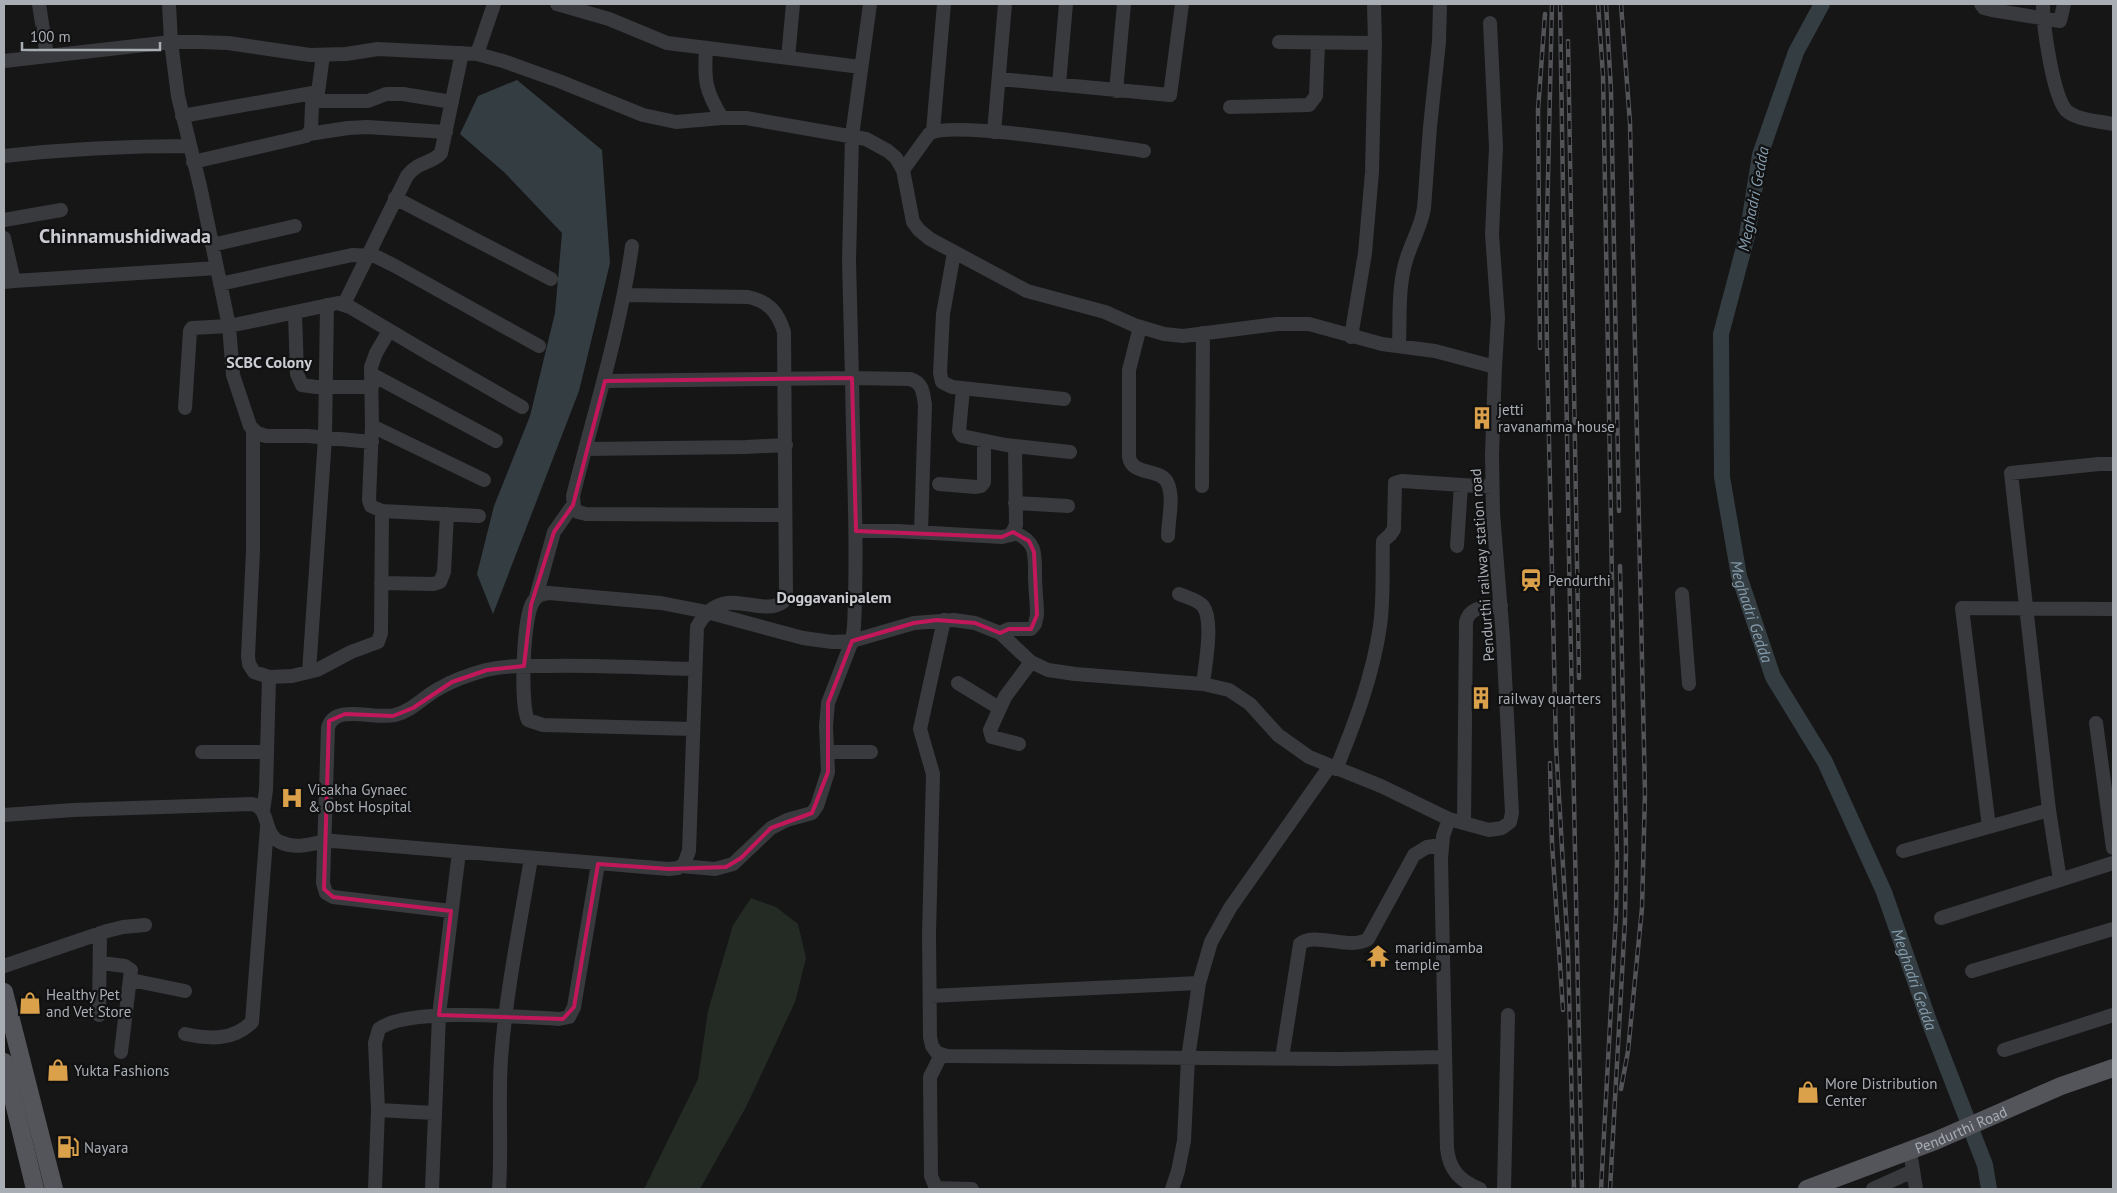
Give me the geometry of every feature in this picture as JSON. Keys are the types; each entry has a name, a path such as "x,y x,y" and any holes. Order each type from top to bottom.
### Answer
{"main road":[{"path":"4,992 54,1189"},
{"path":"4,1027 45,1189"},
{"path":"4,1062 36,1189"},
{"name":"Pendurthi Road","path":"1808,1189 1910,1151 2068,1083 2113,1068"}],"street":[{"path":"38,4 47,56"},
{"path":"169,4 171,42 182,116 194,162 229,326 233,375 253,431 253,550 248,656 250,668 269,677 292,676 309,672 351,652 378,642 381,633 382,510"},
{"path":"477,54 494,4"},
{"path":"557,4 608,20 667,43 861,67"},
{"path":"788,58 793,4"},
{"path":"267,827 274,838 288,844 309,846 325,841 598,864 669,869 681,866 715,869 732,864 770,828 787,820 812,813 817,806 826,779 828,703 852,641 855,602 856,532 849,261 852,136 870,4"},
{"path":"933,131 944,4"},
{"path":"994,132 1005,4"},
{"path":"1059,84 1066,4"},
{"path":"1116,91 1124,4"},
{"path":"1000,79 1170,95 1182,4"},
{"path":"1351,337 1365,253 1372,172 1374,4"},
{"path":"1399,346 1403,275 1424,208 1430,127 1439,50 1440,4"},
{"path":"1981,4 1986,8 2005,8 2044,20 2060,21 2064,4"},
{"path":"2043,4 2044,20 2060,102 2064,108 2079,117 2113,124"},
{"name":"Pendurthi railway station road","path":"1031,662 1040,667 1062,672 1220,687 1236,693 1292,746 1309,757 1381,786 1449,819 1489,830 1497,830 1510,822 1512,813 1501,606 1492,487 1498,318 1492,234 1496,170 1490,23"},
{"path":"4,61 171,42 228,43 296,54 323,55 378,49 477,54 503,61 643,115 662,120 683,122 722,118 746,118 866,139 888,151 896,158 903,170 913,222 930,239 1027,291 1105,312 1140,327 1174,335 1296,323 1322,327 1351,337 1382,344 1436,351 1495,368"},
{"path":"1279,42 1375,43"},
{"path":"1230,108 1309,105 1316,96 1318,43"},
{"path":"706,49 705,84 722,118"},
{"path":"344,304 395,198 412,170 416,166 438,157 441,153 462,53"},
{"path":"309,134 311,108 317,96 323,55"},
{"path":"182,116 317,96 368,101 386,94 403,94 452,102"},
{"path":"194,162 302,138 309,134 348,128 367,127 446,132"},
{"path":"903,170 924,140 933,131 945,129 994,132 1144,151"},
{"path":"4,156 60,150 135,146 190,146"},
{"path":"395,198 551,279"},
{"path":"4,220 61,210"},
{"path":"212,245 295,226"},
{"path":"4,238 9,282 217,268"},
{"path":"632,246 625,295 585,449 573,505 554,532 536,597 531,605 524,666 523,708 528,720 532,723 543,725 693,729"},
{"path":"954,253 943,314 940,378 942,382 948,386 1064,399"},
{"path":"220,284 352,255 367,255 395,266 539,346"},
{"path":"625,295 748,297 759,299 771,307 781,323 785,344 785,514 788,589 783,602 775,606 724,604 708,612 697,627 694,669 689,852 686,861 681,866"},
{"path":"185,408 190,331 194,327 229,326 327,305 344,304 522,407"},
{"path":"309,672 325,438 327,305"},
{"path":"295,313 297,374 299,382 306,386 327,387 371,381 496,441"},
{"path":"1140,327 1130,370 1129,457 1134,468 1162,476 1168,484 1170,494 1168,536"},
{"path":"389,331 376,353 371,381 370,503 373,508 382,510 479,516"},
{"path":"1202,486 1203,333"},
{"path":"604,381 852,378 910,379 916,381 921,385 925,405 921,532"},
{"path":"963,388 960,434 964,437 1016,446 1070,452"},
{"path":"372,426 484,480"},
{"path":"253,431 266,436 372,442"},
{"path":"939,484 981,486 984,482 984,441"},
{"path":"585,449 736,448 786,445"},
{"path":"856,532 921,532 1007,536 1013,532 1016,525 1016,446"},
{"path":"2060,880 2049,810 2011,473 2113,464"},
{"path":"1172,1189 1180,1166 1184,1141 1188,1058 1199,983 1210,942 1230,908 1333,768 1359,706 1379,634 1383,541 1390,536 1394,529 1394,484 1402,481 1492,487"},
{"path":"1457,546 1461,485"},
{"path":"1015,503 1068,506"},
{"path":"573,505 576,510 586,514 785,514"},
{"path":"381,583 433,584 440,582 444,572 447,514"},
{"path":"1000,633 1009,629 1031,629 1036,624 1037,590 1034,552 1029,541 1013,532"},
{"path":"536,597 549,593 661,603 708,612 818,641 832,642 852,641 914,622 944,620 975,622 1000,633 1031,662 1016,681 991,725 990,734 996,739 1020,744"},
{"path":"1178,594 1199,603 1206,612 1209,640 1203,684"},
{"path":"1682,594 1689,684"},
{"path":"1464,823 1466,622 1470,612 1474,609 1501,606"},
{"path":"1988,827 1962,608 2113,609"},
{"path":"944,620 920,729 920,736 930,758 933,774 929,934 932,1046 937,1054 1188,1058 1444,1056"},
{"path":"451,911 329,896 324,889 322,883 328,728 329,721 333,717 345,714 378,717 394,716 413,708 431,693 452,682 487,670 524,666 694,669"},
{"path":"185,1034 221,1038 248,1026 252,1022 267,827 263,811 269,677"},
{"path":"958,683 999,708"},
{"path":"2096,723 2113,848"},
{"path":"202,752 267,752"},
{"path":"828,752 871,752"},
{"path":"4,815 247,804 256,805 263,811"},
{"path":"1903,851 2049,810"},
{"path":"1449,819 1441,845 1444,1056 1448,1160 1457,1176 1480,1189"},
{"path":"1282,1058 1300,944 1305,941 1316,940 1360,943 1368,939 1414,856 1426,847 1441,845"},
{"path":"432,1189 439,1015 459,852"},
{"path":"499,1189 501,1144 499,1102 505,1016 531,858"},
{"path":"375,1189 378,1110 375,1044 378,1029 395,1022 439,1015 566,1018 571,1014 598,864"},
{"path":"1941,918 2113,864"},
{"path":"4,966 100,933 122,927 145,925"},
{"path":"1972,971 2113,929"},
{"path":"99,1015 100,933"},
{"path":"101,963 129,968 131,980 121,1052"},
{"path":"131,980 185,991"},
{"path":"930,996 1199,983"},
{"path":"1504,1189 1508,1015"},
{"path":"2004,1050 2113,1015"},
{"path":"941,1055 930,1076 931,1176 936,1188 972,1189"},
{"path":"378,1110 434,1113"},
{"path":"1910,1151 1916,1189"},
{"path":"1873,1189 1914,1171"}],"highlighted area":[{"path":"852,378 856,531 1002,537 1013,532 1029,541 1034,552 1037,615 1031,629 1009,629 1000,633 975,623 937,620 914,623 852,641 828,703 828,772 812,813 771,828 741,858 726,867 669,869 598,864 574,1007 563,1019 439,1015 451,911 333,897 324,889 329,721 345,714 393,716 413,708 452,682 487,670 524,666 531,605 554,532 573,505 605,381"}],"shaded area":[{"path":"517,80 602,150 610,263 579,391 493,614 477,574 494,506 530,416 555,313 562,233 505,173 460,134 478,96"},
{"path":"751,898 776,907 798,924 806,958 795,1002 746,1107 700,1189 644,1189 698,1079 708,1011 733,925"}],"waterway":[{"name":"Meghadri Gedda","path":"1822,4 1796,52 1760,155 1747,236 1721,334 1722,477 1739,576 1773,677 1825,762 1884,892 1929,1021 1985,1165 1989,1189"}],"railway":[{"path":"1552,4 1546,265 1547,354 1556,746 1568,951 1574,1189"},
{"path":"1560,4 1582,1189"},
{"path":"1598,4 1603,75 1617,858 1616,915 1601,1189"},
{"path":"1606,4 1611,91 1619,511"},
{"path":"1621,4 1630,123 1645,793 1642,908 1628,1051 1621,1089"},
{"path":"1540,348 1538,110 1545,14"},
{"path":"1568,41 1579,678"},
{"path":"1610,1189 1625,920 1626,849 1620,566"},
{"path":"1550,763 1552,843 1563,1010"}],"place":[{"name":"jetti ravanamma house","path":"1482,418"},
{"name":"Pendurthi","path":"1531,580"},
{"name":"railway quarters","path":"1481,698"},
{"name":"Visakha Gynaec & Obst Hospital","path":"292,798"},
{"name":"maridimamba temple","path":"1378,956"},
{"name":"Healthy Pet and Vet Store","path":"30,1003"},
{"name":"Yukta Fashions","path":"58,1070"},
{"name":"More Distribution Center","path":"1808,1092"},
{"name":"Nayara","path":"68,1147"}],"district":[{"name":"Chinnamushidiwada","path":"125,236"},
{"name":"SCBC Colony","path":"269,362"},
{"name":"Doggavanipalem","path":"834,597"}]}
